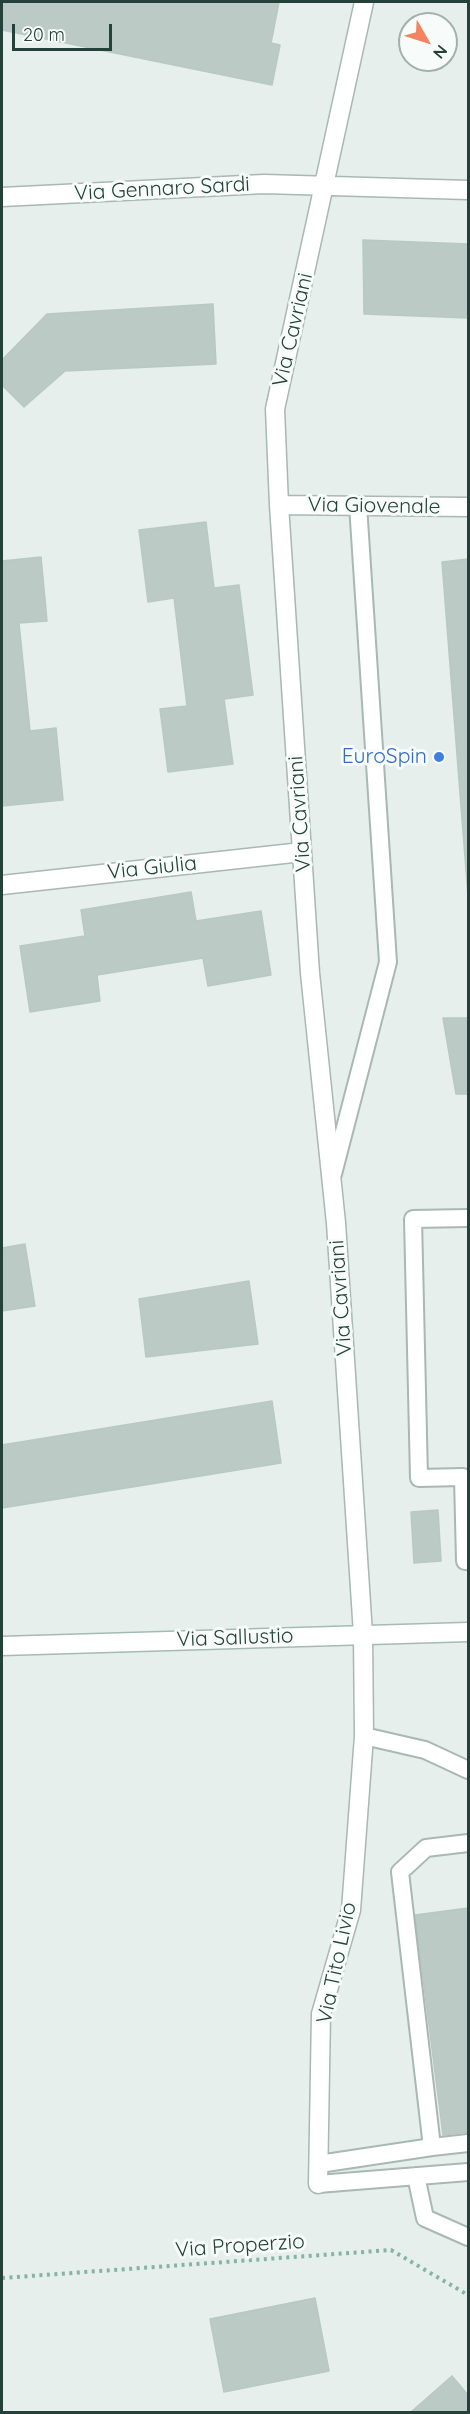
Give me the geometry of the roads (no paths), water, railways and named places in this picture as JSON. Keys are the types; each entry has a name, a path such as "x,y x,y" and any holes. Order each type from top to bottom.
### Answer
{"street":[{"name":"Via Cavriani","path":"363,1634 332,1178 316,1040 302,852 279,505 275,409 364,2"},
{"name":"Via Gennaro Sardi","path":"2,197 264,184 468,190"},
{"name":"Via Giovenale","path":"279,505 468,507"},
{"name":"Via Giulia","path":"2,885 302,852"},
{"name":"Via Sallustio","path":"2,1647 468,1632"},
{"name":"Via Tito Livio","path":"318,2184 321,2014 351,1910 364,1736 363,1634"}],"lane":[{"path":"332,1178 388,962 358,505"},
{"path":"468,1218 413,1220 419,1478 463,1477 465,1561 468,1561"},
{"path":"364,1736 424,1750 468,1770"},
{"path":"432,2147 400,1872 426,1848 468,1843"},
{"path":"319,2163 468,2143"},
{"path":"318,2184 468,2172"},
{"path":"416,2176 425,2218 468,2237"}],"place":[{"name":"EuroSpin","path":"439,757"}]}
